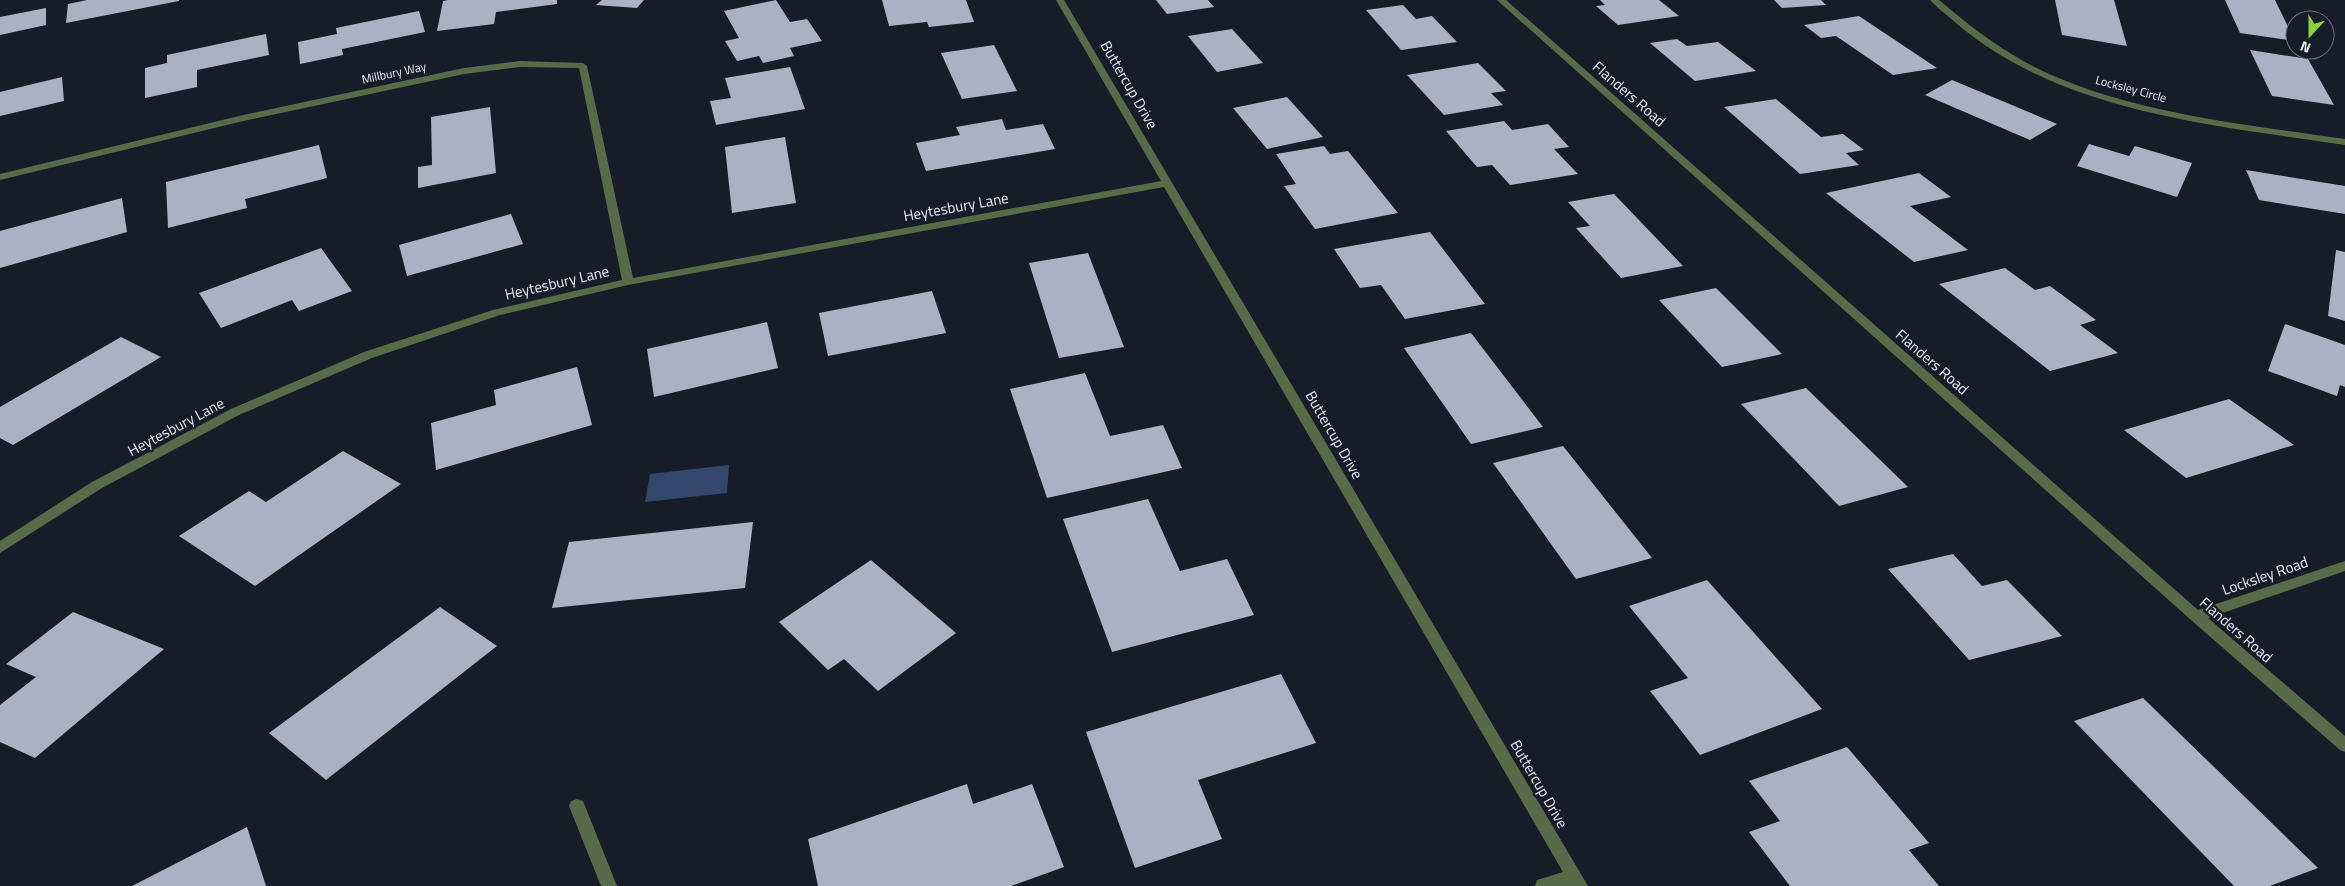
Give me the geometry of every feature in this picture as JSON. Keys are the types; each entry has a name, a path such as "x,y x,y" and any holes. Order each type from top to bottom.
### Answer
{"street":[{"name":"Buttercup Drive","path":"1060,0 1577,881"},
{"name":"Flanders Road","path":"1500,0 2196,616 2345,745"},
{"name":"Locksley Circle","path":"1934,0 1954,20 1999,52 2059,80 2134,105 2214,122 2345,142"},
{"name":"Millbury Way","path":"0,177 239,119 464,71 520,64 583,66 628,282"},
{"name":"Heytesbury Lane","path":"0,548 98,485 235,412 368,355 497,312 628,282 1168,183"},
{"name":"Locksley Road","path":"2196,616 2345,566"},
{"path":"577,806 608,886"},
{"path":"1543,886 1577,881"}],"water":[{"path":"729,465 727,493 645,502 650,474"}],"building":[{"path":"87,0 179,1 66,23 68,4"},
{"path":"557,0 557,4 496,12 494,24 437,31 443,1"},
{"path":"602,0 644,0 637,8 596,5"},
{"path":"776,0 790,22 807,19 822,41 790,48 794,56 763,63 759,56 737,61 725,41 739,38 724,11"},
{"path":"882,0 966,0 974,22 929,27 927,22 889,26"},
{"path":"1156,0 1208,0 1214,7 1167,14"},
{"path":"1600,0 1659,0 1679,16 1618,25 1596,6 1605,5"},
{"path":"1774,0 1821,0 1826,5 1782,8"},
{"path":"2055,0 2114,0 2127,46 2062,35"},
{"path":"2225,0 2275,0 2285,20 2285,40 2240,33"},
{"path":"1403,5 1416,19 1432,16 1457,42 1401,50 1366,10"},
{"path":"46,8 46,25 0,35 0,17"},
{"path":"419,11 425,32 342,49 343,55 300,64 298,42 337,34 336,28"},
{"path":"1859,16 1937,68 1893,75 1836,36 1821,38 1804,25"},
{"path":"1232,29 1263,63 1217,72 1188,36"},
{"path":"266,34 269,55 197,70 197,87 145,98 145,68 167,63 167,55"},
{"path":"1677,39 1687,46 1718,42 1756,71 1695,81 1650,43"},
{"path":"994,45 1017,91 962,99 941,53"},
{"path":"2250,50 2285,55 2285,60 2309,60 2334,105 2272,96"},
{"path":"1478,63 1506,91 1491,93 1503,105 1444,115 1407,75"},
{"path":"790,67 805,109 716,125 710,101 731,98 725,78"},
{"path":"62,77 64,101 0,116 0,92"},
{"path":"1952,80 2057,124 2030,140 1925,95"},
{"path":"1287,97 1323,137 1267,149 1233,108"},
{"path":"1776,99 1821,137 1843,134 1864,150 1846,153 1859,165 1800,174 1724,107"},
{"path":"490,107 496,173 418,188 418,167 432,165 431,117"},
{"path":"1002,119 1006,130 1043,124 1055,149 926,171 916,143 960,135 956,127"},
{"path":"1504,121 1512,130 1548,124 1569,147 1554,149 1578,174 1510,185 1492,165 1477,167 1446,131"},
{"path":"785,137 796,203 732,213 725,147"},
{"path":"2089,144 2129,156 2135,146 2192,163 2177,197 2077,166"},
{"path":"319,145 327,178 245,199 247,208 168,228 166,182"},
{"path":"1324,146 1330,154 1348,151 1398,213 1315,229 1284,186 1296,184 1276,154"},
{"path":"2246,170 2345,186 2345,214 2259,200"},
{"path":"1919,173 1951,197 1910,206 1968,250 1914,262 1826,193"},
{"path":"1614,194 1683,266 1621,278 1576,228 1590,226 1568,202"},
{"path":"122,198 127,232 0,268 0,231"},
{"path":"511,214 523,244 407,276 399,245"},
{"path":"1430,232 1485,304 1405,319 1381,285 1360,288 1334,249"},
{"path":"321,248 352,291 299,311 292,300 221,328 199,293"},
{"path":"2336,250 2345,252 2345,321 2328,316"},
{"path":"1088,253 1124,347 1059,358 1029,263"},
{"path":"2005,268 2035,290 2050,286 2096,320 2080,325 2118,353 2050,371 1939,284"},
{"path":"1716,288 1782,354 1722,367 1659,300"},
{"path":"932,291 946,333 828,356 819,313"},
{"path":"767,322 778,368 654,397 647,349"},
{"path":"2285,324 2345,345 2345,387 2340,385 2337,396 2268,371"},
{"path":"1471,333 1543,427 1471,444 1404,348"},
{"path":"121,337 161,357 13,445 0,438 0,407"},
{"path":"577,367 592,425 436,470 431,423 496,405 494,390"},
{"path":"1085,373 1110,436 1163,425 1182,468 1047,498 1010,389"},
{"path":"1806,388 1908,487 1839,506 1741,404"},
{"path":"2229,399 2294,445 2186,478 2124,430"},
{"path":"1563,446 1652,558 1576,579 1493,463"},
{"path":"343,451 401,484 255,586 179,536 249,491 266,502"},
{"path":"1148,499 1180,571 1227,559 1254,615 1112,652 1063,519"},
{"path":"753,522 745,588 552,608 569,542"},
{"path":"1953,554 1982,586 2007,580 2062,636 1969,660 1888,569"},
{"path":"871,560 956,633 878,691 844,659 828,670 779,622"},
{"path":"1707,580 1822,709 1700,755 1650,691 1688,678 1629,606"},
{"path":"440,607 497,646 326,780 269,733"},
{"path":"73,612 164,649 35,758 0,742 0,705 36,677 6,664"},
{"path":"1281,674 1316,743 1198,780 1222,839 1135,868 1086,732"},
{"path":"2143,698 2318,868 2270,886 2234,886 2074,721"},
{"path":"1847,747 1929,843 1909,850 1939,886 1790,886 1749,832 1780,821 1749,781"},
{"path":"967,784 973,804 1032,784 1064,867 1011,886 818,886 808,839"},
{"path":"247,827 266,886 132,886"}]}
